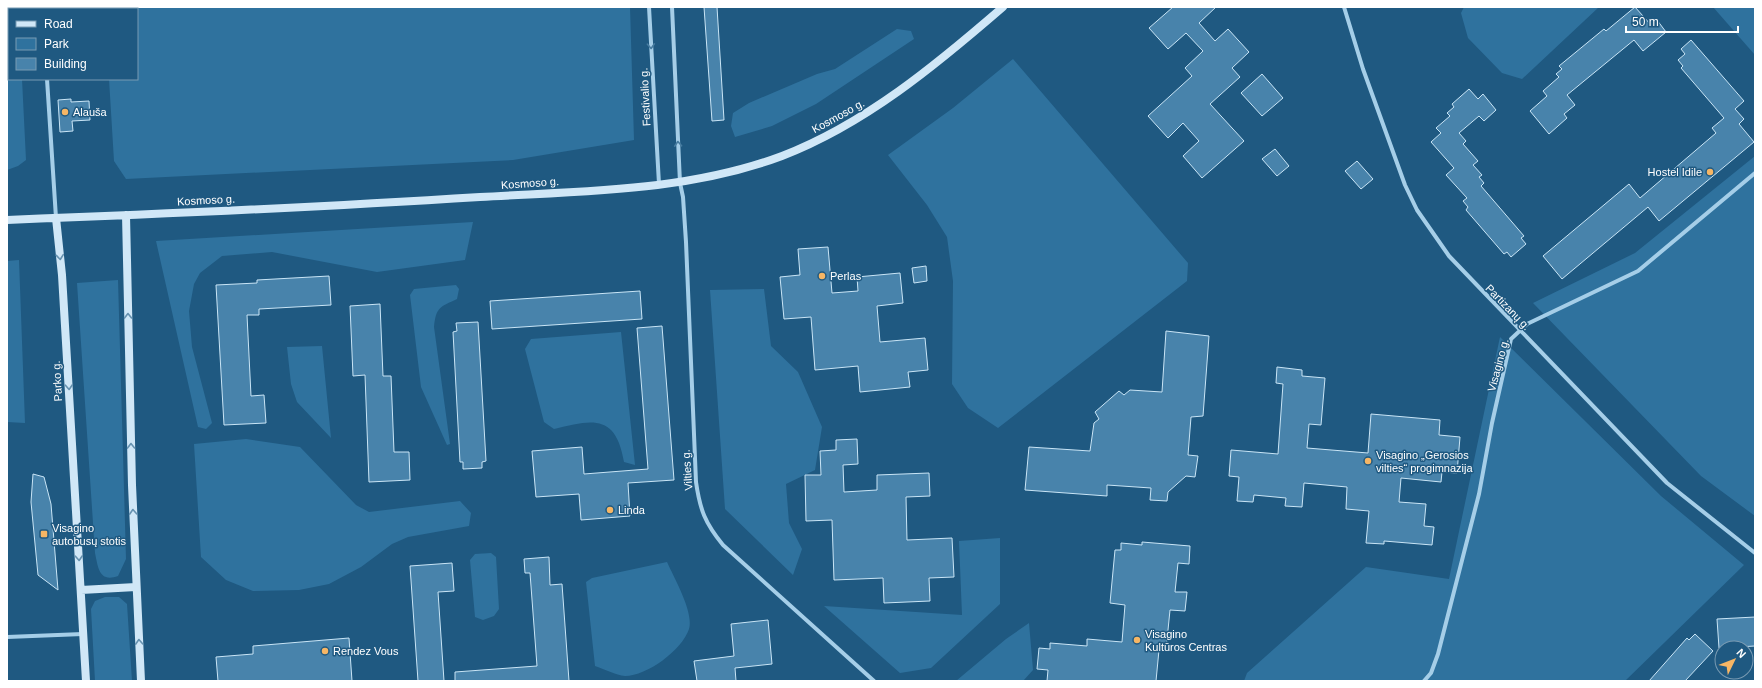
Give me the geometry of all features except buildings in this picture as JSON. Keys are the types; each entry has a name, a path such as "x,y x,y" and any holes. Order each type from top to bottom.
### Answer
{"main road":[{"name":"Kosmoso g.","path":"7,220 397,202 659,186 680,183 744,168 780,157 806,146 849,123 900,91 999,8"},
{"path":"126,215 132,485 141,681"},
{"name":"Parko g.","path":"56,218 62,275 86,681"},
{"path":"81,590 136,586"}],"street":[{"name":"Festivalio g.","path":"649,7 659,186"},
{"path":"672,7 680,183"},
{"name":"Partizanų g.","path":"1344,7 1363,69 1405,185 1417,210 1449,256 1519,331 1667,483 1755,553"},
{"name":"Parko g.","path":"47,80 56,218"},
{"name":"Visagino g.","path":"1424,681 1431,673 1438,654 1478,494 1492,423 1512,340 1527,324 1638,271 1755,173"},
{"name":"Vilties g.","path":"680,183 683,198 686,242 696,482 703,516 710,529 723,545 874,681"},
{"path":"7,637 84,634"}],"green space":[{"path":"7,7 18,7 8,8 8,80 22,80 26,160 18,166 7,170"},
{"path":"630,7 634,140 513,160 126,179 114,161 109,80 138,80 138,8 104,8"},
{"path":"1464,7 1599,7 1522,79 1502,73 1468,38 1461,13"},
{"path":"1713,7 1755,7 1755,55"},
{"path":"897,29 911,31 914,39 816,104 772,126 735,137 731,126 733,113 749,103 817,74 835,69"},
{"path":"1013,59 1188,263 1187,281 998,428 968,408 952,384 953,281 947,237 927,205 888,155 953,108"},
{"path":"1755,156 1755,516 1701,476 1533,303 1635,253"},
{"path":"473,222 465,260 377,272 272,252 222,256 200,273 194,284 189,311 192,347 212,423 206,429 198,427 156,241"},
{"path":"19,260 25,423 7,422 7,261"},
{"path":"118,280 126,559 118,576 112,578 103,575 100,572 95,553 77,283"},
{"path":"456,285 459,289 457,299 440,308 436,315 434,327 450,444 447,445 421,387 410,295 414,289"},
{"path":"764,289 771,346 798,372 822,427 815,470 786,484 789,523 802,549 793,575 725,509 710,290"},
{"path":"621,332 635,465 624,462 620,446 615,435 609,428 601,424 591,422 580,423 554,429 544,422 525,349 531,339"},
{"path":"1500,337 1661,496 1744,565 1625,681 1244,681 1247,673 1366,567 1449,579"},
{"path":"322,346 331,438 297,402 291,384 287,347"},
{"path":"246,439 300,447 356,505 369,512 460,501 471,513 469,526 408,537 392,544 361,567 329,584 299,590 253,591 226,580 201,557 194,444"},
{"path":"1000,538 1000,604 931,668 900,673 824,606 962,615 959,541"},
{"path":"491,553 496,557 499,609 494,616 483,620 475,617 470,560 475,554"},
{"path":"667,562 689,614 689,629 685,637 663,660 653,667 634,675 625,676 595,666 586,582 592,578"},
{"path":"105,597 119,597 127,604 132,681 95,681 91,609 95,601"},
{"path":"1029,623 1033,670 1023,681 956,681 1006,639"}],"place":[{"name":"Alauša","path":"65,112"},
{"name":"Hostel Idile","path":"1710,172"},
{"name":"Perlas","path":"822,276"},
{"name":"Visagino „Gerosios vilties“ progimnazija","path":"1368,461"},
{"name":"Linda","path":"610,510"},
{"name":"Visagino autobusų stotis","path":"44,534"},
{"name":"Visagino Kultūros Centras","path":"1137,640"},
{"name":"Rendez Vous","path":"325,651"}]}
